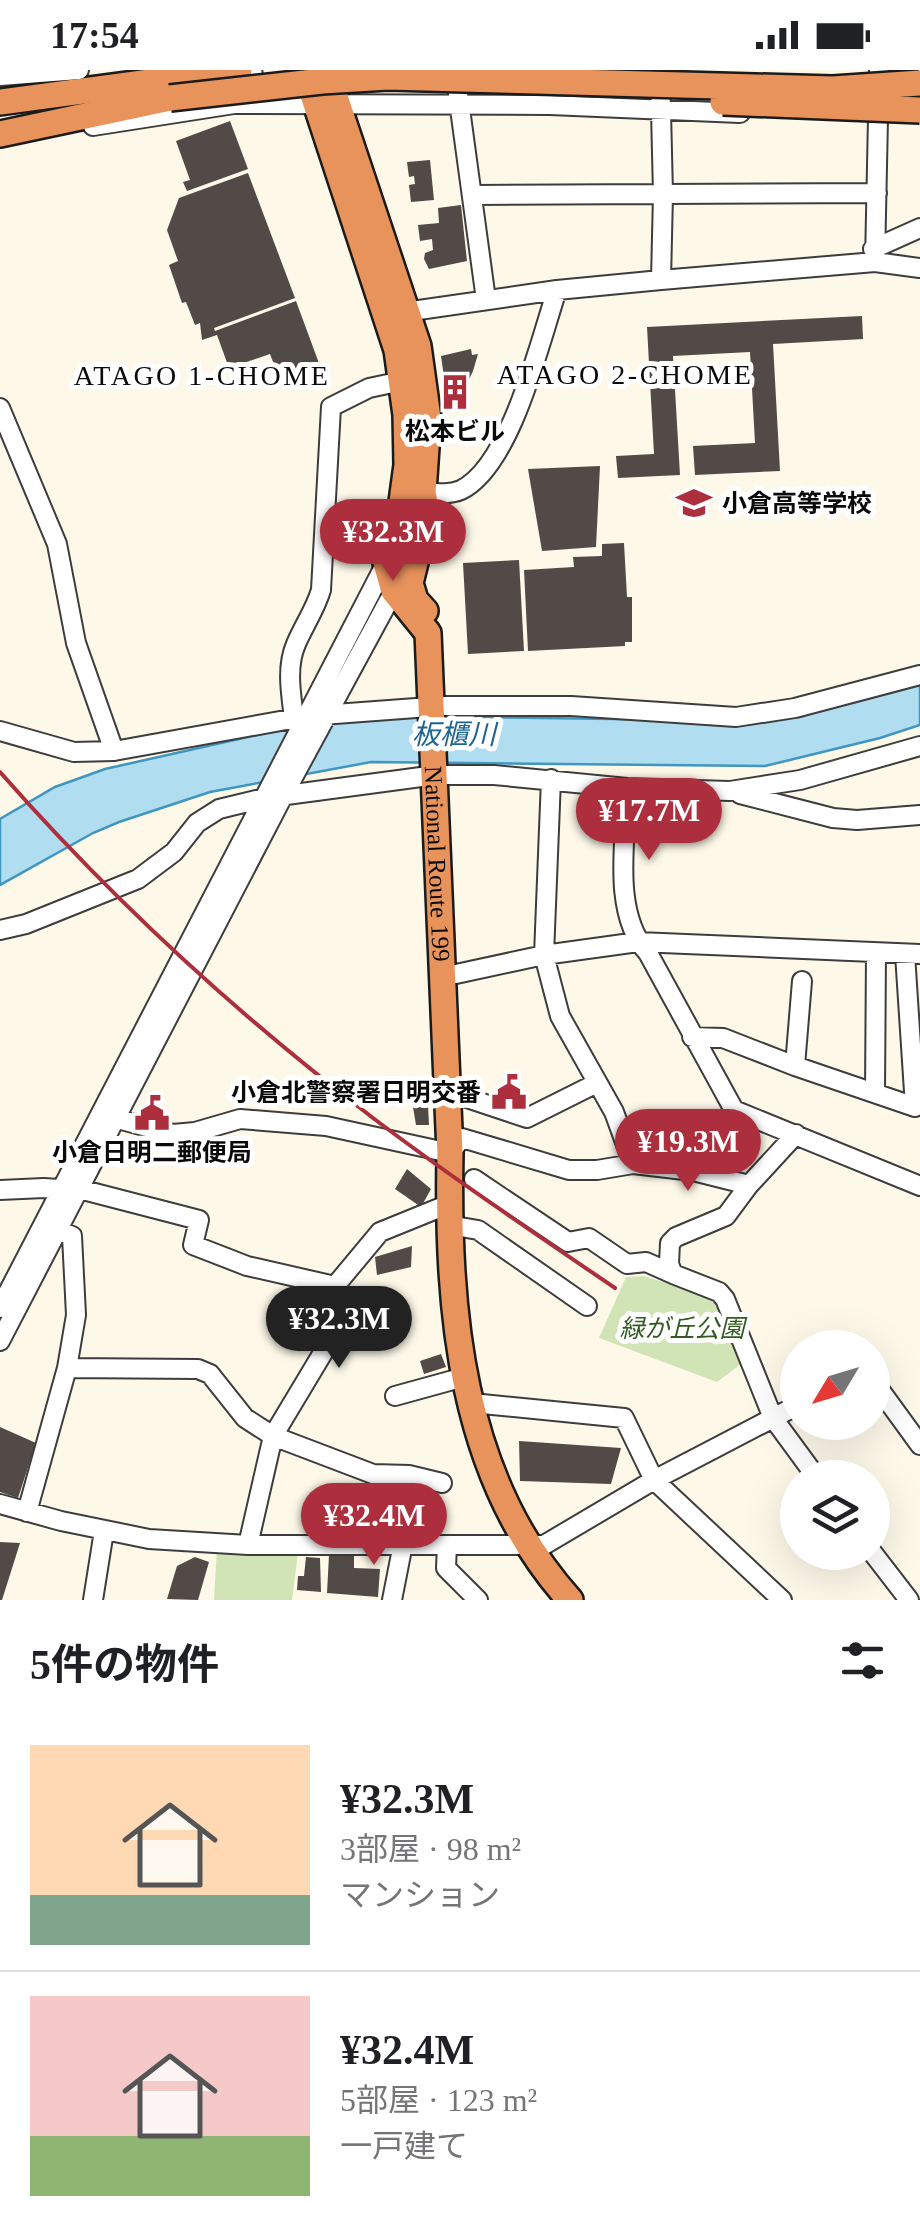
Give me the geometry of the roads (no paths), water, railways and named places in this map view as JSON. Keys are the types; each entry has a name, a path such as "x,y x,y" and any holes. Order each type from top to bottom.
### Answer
{"highway":[{"path":"0,134 239,70"},
{"path":"305,70 328,106 398,313 418,346 428,418 423,492 407,601"},
{"path":"326,70 328,106"},
{"path":"549,70 920,85"},
{"path":"388,78 792,107 920,110"},
{"path":"0,92 388,78 833,88 920,85"},
{"path":"0,102 170,88"},
{"path":"0,122 170,88"},
{"path":"386,563 405,484 406,415 398,313"},
{"name":"National Route 199","path":"386,563 428,633 438,710 456,1146"},
{"name":"National Route 199","path":"441,771 456,974 460,1096 454,1219 464,1377 479,1440 496,1488 570,1600"},
{"name":"National Route 199","path":"454,1219 475,1380 482,1404 536,1545 586,1600"}],"street":[{"path":"0,76 79,70"},
{"path":"252,70 260,105"},
{"path":"450,70 462,105 486,300"},
{"path":"660,70 664,194 661,280"},
{"path":"874,256 879,70"},
{"path":"0,144 216,107 260,105 462,105 920,119"},
{"path":"473,195 876,193"},
{"path":"874,256 920,228"},
{"path":"398,313 557,290 874,256 920,268"},
{"path":"423,492 444,494 465,488 495,456 516,412 557,290"},
{"path":"312,719 291,664 321,590 331,407 369,388 402,381"},
{"path":"0,408 57,544 76,643 114,751"},
{"path":"0,1308 71,1190 312,719 374,611 386,563"},
{"path":"374,611 375,596 407,601"},
{"path":"374,611 407,601"},
{"path":"0,731 74,752 114,751 312,719 438,710 571,706 736,717 795,708 920,675"},
{"path":"0,930 26,924 138,879 174,852 198,822 219,809 277,790 441,771 627,788 730,791 800,780 920,746"},
{"path":"551,780 544,955 560,1016 614,1112 634,1164"},
{"path":"627,788 625,899 638,942 648,953 734,1110 920,1186"},
{"path":"730,791 832,818 920,815"},
{"path":"456,974 544,955 638,942 912,954 915,1107 723,1038 692,1037"},
{"path":"875,1093 876,953"},
{"path":"796,1066 802,982"},
{"path":"460,1096 527,1118 598,1083"},
{"path":"109,1116 172,1134 240,1119 326,1126 456,1146 568,1170 634,1164 693,1170 749,1185"},
{"path":"673,1274 669,1264 670,1243 726,1216 796,1134"},
{"path":"474,1180 568,1242 589,1238 627,1264 646,1262 719,1292 773,1418 804,1460"},
{"path":"0,1190 71,1190 199,1220 192,1245 247,1266 334,1286"},
{"path":"0,1342 59,1230 71,1190"},
{"path":"248,1544 273,1436 324,1350 334,1324 334,1286 380,1232 454,1219 478,1230 587,1306"},
{"path":"27,1512 68,1368 76,1314 72,1236 59,1230"},
{"path":"68,1368 198,1369 210,1374 246,1418 273,1436 373,1474 409,1474 442,1484"},
{"path":"395,1396 464,1377"},
{"path":"482,1404 624,1418 654,1480 782,1600"},
{"path":"890,1404 920,1445"},
{"path":"0,1504 150,1540 536,1545 780,1414"},
{"path":"93,1600 104,1531"},
{"path":"392,1600 403,1544"},
{"path":"448,1545 446,1568 478,1600"},
{"path":"886,1570 908,1600"}],"water":[{"name":"板櫃川","path":"920,670 920,725 765,766 371,762 210,792 119,822 0,885 0,819 55,787 105,769 279,730 396,716 751,721 803,716"}],"railway":[{"path":"0,772 131,910 274,1039 402,1140 615,1288"}],"place":[{"name":"松本ビル","path":"455,392"},
{"name":"小倉高等学校","path":"694,503"},
{"name":"小倉北警察署日明交番","path":"509,1092"},
{"name":"小倉日明二郵便局","path":"152,1113"}],"district":[{"name":"ATAGO 2-CHOME","path":"625,374"},
{"name":"ATAGO 1-CHOME","path":"202,375"}],"park label":[{"name":"緑が丘公園","path":"682,1328"}]}
